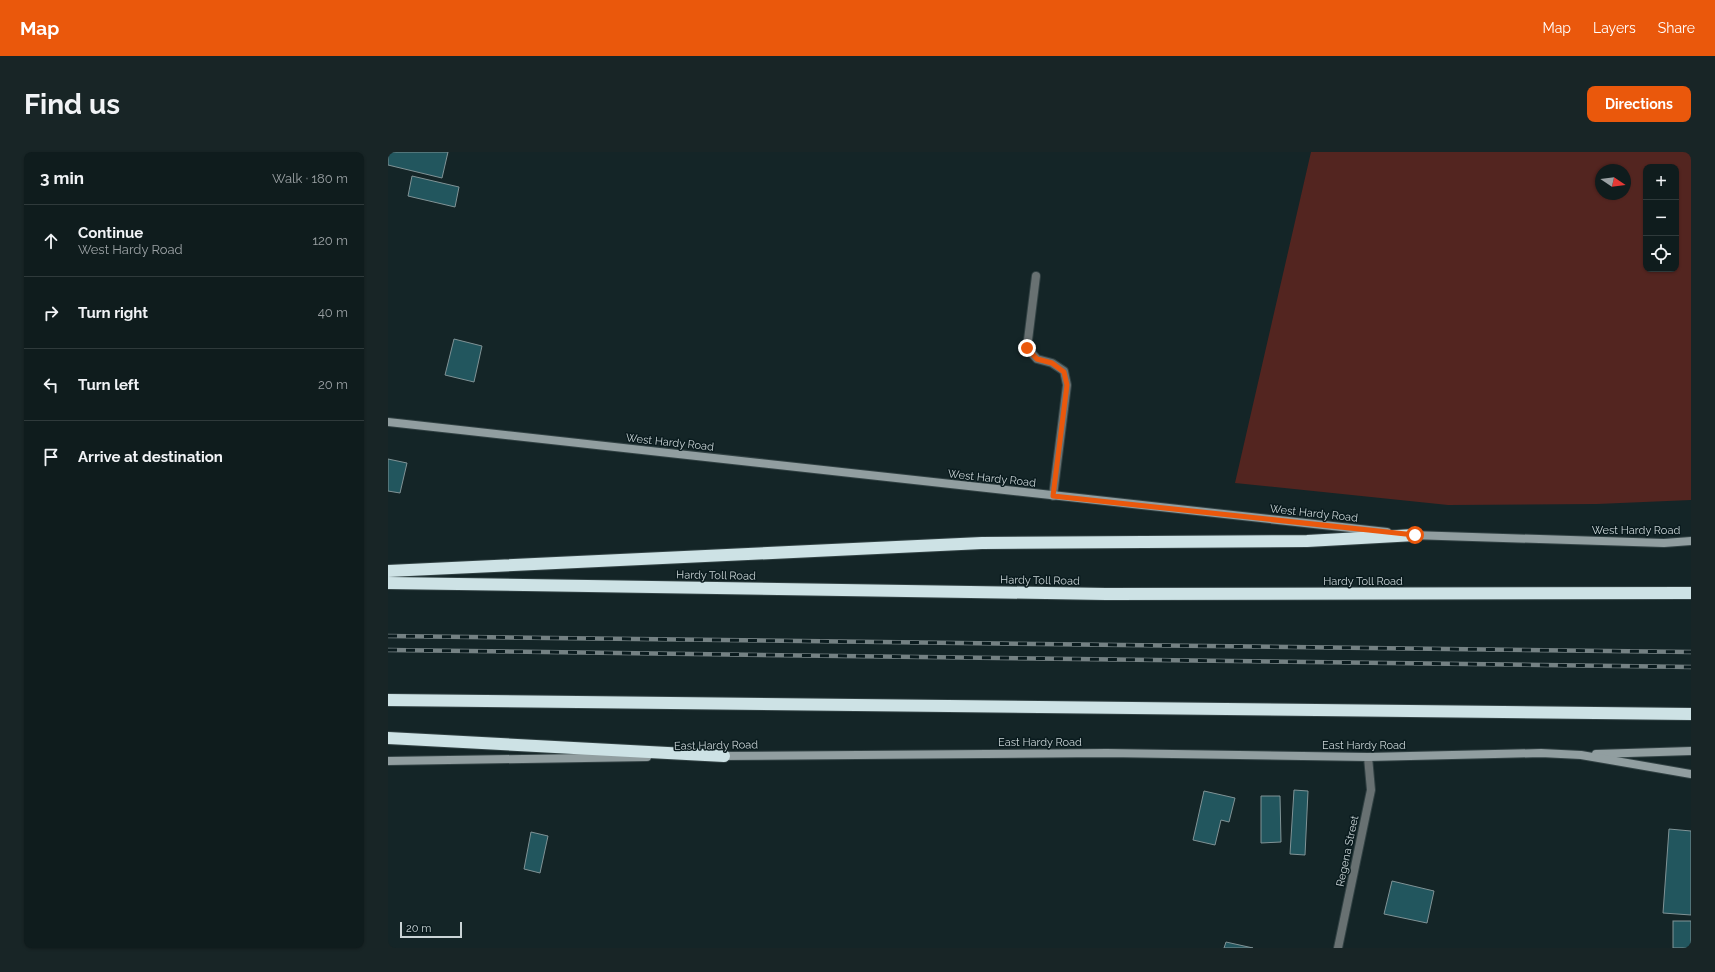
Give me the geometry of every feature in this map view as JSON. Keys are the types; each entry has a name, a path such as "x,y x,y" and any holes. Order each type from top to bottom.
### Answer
{"highway":[{"path":"388,571 982,544 1308,541 1415,535"},
{"name":"Hardy Toll Road","path":"388,583 1106,594 1691,594"},
{"path":"388,700 1691,714"},
{"path":"388,738 724,756"}],"main road":[{"name":"West Hardy Road","path":"388,422 1415,535 1664,543 1691,542"},
{"path":"1581,755 1691,751"},
{"name":"East Hardy Road","path":"388,762 724,756 1107,753 1368,757 1541,754 1581,755 1691,774"}],"street":[{"path":"1036,276 1027,348 1037,359 1052,363 1064,372 1067,385 1053,496"},
{"name":"Regena Street","path":"1338,948 1371,790 1368,757"}],"shaded area":[{"path":"1311,152 1691,152 1691,500 1597,504 1448,505 1235,483"}],"building":[{"path":"388,152 448,152 442,178 388,165"},
{"path":"412,176 459,187 455,207 408,196"},
{"path":"454,339 482,346 474,382 445,375"},
{"path":"388,459 407,463 400,493 388,491"},
{"path":"1294,790 1308,791 1305,855 1290,854"},
{"path":"1204,791 1235,798 1229,822 1221,820 1215,845 1193,840"},
{"path":"1261,796 1280,796 1281,842 1261,843"},
{"path":"1669,829 1691,831 1691,915 1663,913"},
{"path":"531,832 548,836 540,873 524,869"},
{"path":"1392,881 1434,891 1427,923 1384,914"},
{"path":"1673,921 1691,921 1691,948 1673,948"},
{"path":"1226,942 1253,948 1224,948"}],"railway":[{"path":"388,636 1691,652"},
{"path":"388,650 1691,667"}],"route":[{"path":"1027,348 1037,359 1052,363 1064,372 1067,385 1053,496 1415,535"}]}
